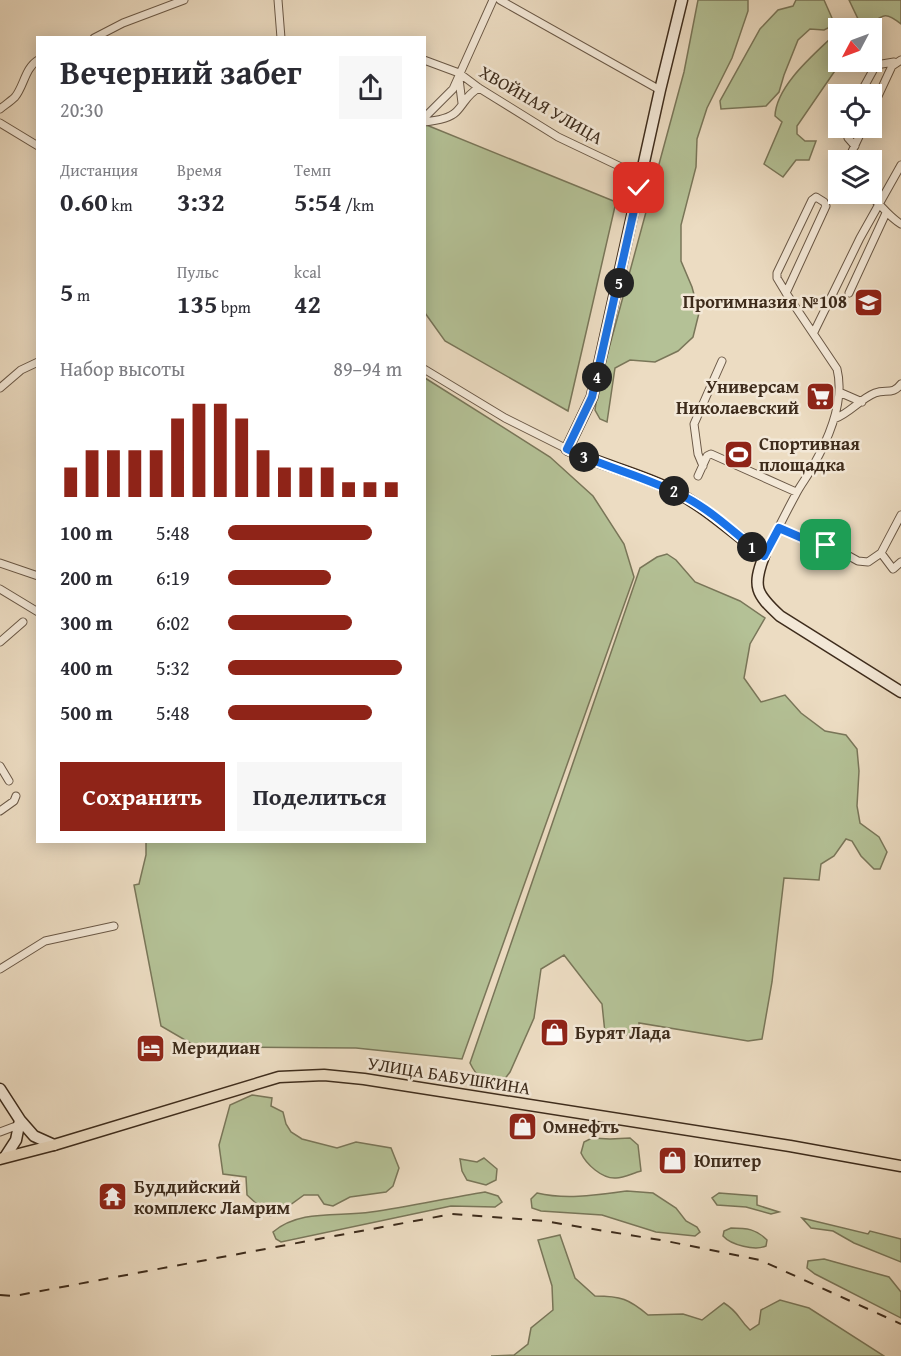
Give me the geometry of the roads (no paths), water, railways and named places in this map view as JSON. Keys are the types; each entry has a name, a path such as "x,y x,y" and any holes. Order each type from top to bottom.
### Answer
{"main road":[{"name":"УЛИЦА БАБУШКИНА","path":"2,1158 54,1145 279,1077 324,1075 455,1093 790,1146 901,1166"}],"street":[{"path":"98,36 123,23 184,0"},
{"path":"278,0 281,36"},
{"path":"426,118 453,89 461,76 493,0"},
{"path":"500,0 660,90"},
{"path":"567,449 592,397 681,0"},
{"path":"0,110 15,96 36,61"},
{"name":"ХВОЙНАЯ УЛИЦА","path":"426,61 461,76 558,137 642,177"},
{"path":"866,84 876,65 898,61"},
{"path":"882,91 898,61"},
{"path":"461,76 462,103"},
{"path":"426,120 450,116 457,112 470,93 479,88"},
{"path":"0,123 36,145"},
{"path":"848,138 855,146"},
{"path":"853,150 859,138"},
{"path":"814,332 860,238 901,165"},
{"path":"786,293 826,206 824,202 816,198 812,200 777,273 777,278 786,293 814,332 837,369 840,382 839,392 834,419 814,466 796,492 764,556 756,576 756,584 764,601 780,616 901,692"},
{"path":"878,205 901,224"},
{"path":"849,293 886,213"},
{"path":"703,466 698,454 694,424 722,361"},
{"path":"0,388 21,370 36,363"},
{"path":"426,370 505,418 567,449 633,474 690,500 764,556"},
{"path":"834,419 873,394 896,390 901,384"},
{"path":"839,392 862,402"},
{"path":"698,476 707,456 711,454 796,492"},
{"path":"779,528 809,541 831,546 858,561 868,562 881,553 901,514"},
{"path":"881,553 893,569 901,562"},
{"path":"0,563 36,575"},
{"path":"0,589 36,611"},
{"path":"0,642 23,622"},
{"path":"0,766 9,781"},
{"path":"0,811 14,801 16,796"},
{"path":"0,969 45,941 114,926"},
{"path":"0,1089 18,1123 34,1136 54,1145"},
{"path":"0,1132 18,1123"},
{"path":"2,1158 16,1140 18,1123"}],"railway":[{"path":"0,1295 14,1296 452,1214 544,1221 666,1241 760,1260 901,1324"}],"place":[{"name":"Прогимназия №108","path":"868,302"},
{"name":"Универсам Николаевский","path":"820,397"},
{"name":"Спортивная площадка","path":"738,454"},
{"name":"Бурят Лада","path":"554,1033"},
{"name":"Меридиан","path":"151,1048"},
{"name":"Омнефть","path":"522,1127"},
{"name":"Юпитер","path":"673,1161"},
{"name":"Буддийский комплекс Ламрим","path":"113,1197"}]}
